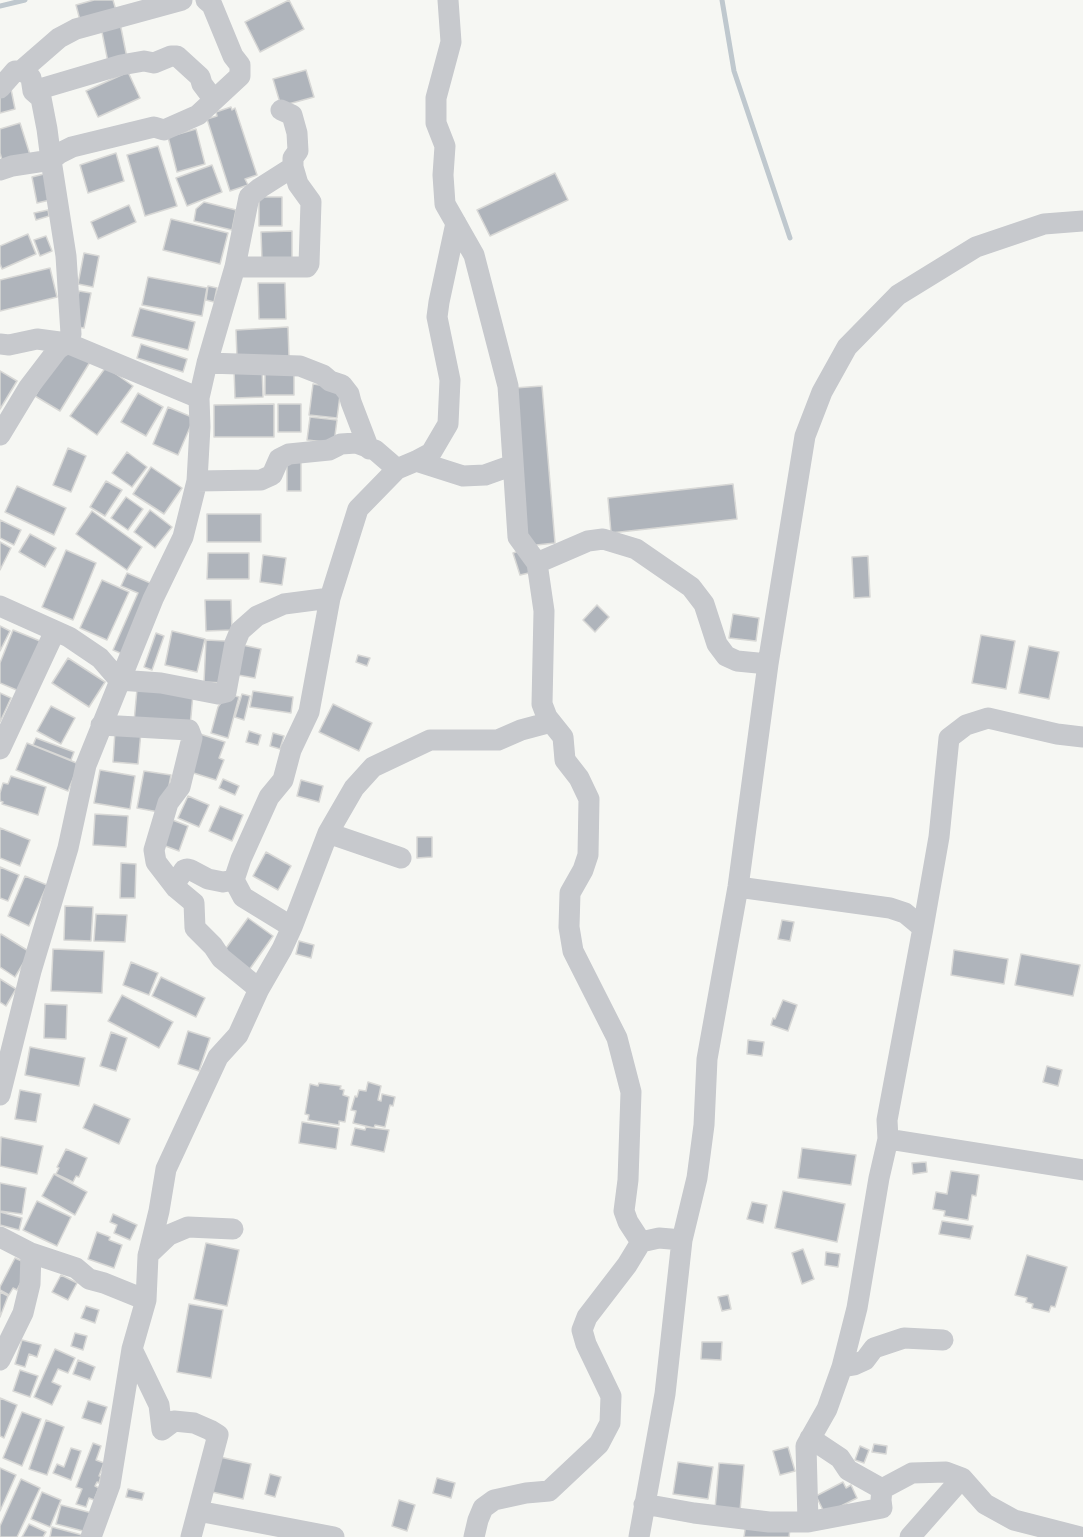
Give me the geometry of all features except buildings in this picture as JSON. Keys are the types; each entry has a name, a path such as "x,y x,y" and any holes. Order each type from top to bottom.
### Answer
{"street":[{"path":"21,71 53,44 76,29 182,0"},
{"path":"0,170 51,160 72,147 147,129 164,130 198,115 240,76 240,65 233,56 212,5 206,0"},
{"path":"448,0 451,42 436,98 436,123 445,146 443,175 445,204 474,255 508,386 518,537 537,563 544,611 542,704 547,717 563,737 565,760 579,777 589,799 588,855 583,870 570,893 569,927 573,951 617,1038 631,1092 628,1180 624,1210 628,1222 641,1242"},
{"path":"33,91 121,66 144,61 153,63 177,56 200,77 202,84 214,99"},
{"path":"0,88 15,70 21,71 31,78 33,91 41,98 66,256 71,334 67,343 58,350 29,387 0,435"},
{"path":"236,267 307,267 309,264 311,202 298,184 293,167 293,158 298,150 292,115 281,110"},
{"path":"0,1095 31,971 68,848 86,765 153,599 183,537 196,481 200,427 199,398 207,363 236,267 249,198 293,167"},
{"path":"639,1537 665,1394 682,1240 697,1178 704,1125 707,1059 738,887 768,664 804,436 822,392 847,347 898,295 976,247 1044,224 1083,221"},
{"path":"292,927 243,897 234,880 269,797 283,780 291,750 309,712 330,598 358,509 407,465 431,453 448,424 450,380 437,317 456,223"},
{"path":"0,344 9,345 37,339 67,343 199,398"},
{"path":"207,363 300,366 342,385 349,394 369,449"},
{"path":"196,481 261,480 272,475 279,459 289,454 329,450 341,444 356,443 407,465 463,476 485,475 513,465"},
{"path":"537,563 588,541 603,539 636,549 691,587 704,604 717,644 726,656 737,661 768,664"},
{"path":"0,606 69,638 100,658 119,680 161,683 218,694 226,692 235,643 240,631 257,616 284,604 330,598"},
{"path":"0,749 54,630"},
{"path":"808,1522 806,1446 828,1409 842,1367 857,1308 879,1178 888,1139 887,1120 939,837 949,738 966,725 988,718 1057,734 1083,737"},
{"path":"91,1537 110,1485 132,1349 146,1300 148,1256 166,1169 218,1057 238,1035 259,990 282,949 328,833 354,788 372,767 430,740 498,740 521,730 551,722"},
{"path":"101,725 189,730 192,738 180,787 168,803 154,850 156,862 174,885 194,903 195,928 213,946 221,958 259,990"},
{"path":"328,833 401,858"},
{"path":"174,885 187,869 208,879 223,882 234,880"},
{"path":"738,887 890,908 905,913 923,928"},
{"path":"888,1139 1083,1170"},
{"path":"148,1256 169,1235 188,1227 233,1229"},
{"path":"0,1237 31,1253 76,1268 89,1279 146,1300"},
{"path":"474,1537 483,1508 494,1500 549,1491 599,1444 610,1423 611,1396 586,1344 582,1330 587,1317 627,1265 641,1242 659,1238 682,1240"},
{"path":"0,1360 23,1313 30,1284 31,1253"},
{"path":"842,1367 865,1360 874,1348 904,1338 944,1340"},
{"path":"132,1349 159,1405 162,1430 174,1420 194,1423 218,1435 191,1537"},
{"path":"810,1438 840,1458 848,1470 882,1489"},
{"path":"882,1489 912,1473 946,1472 962,1478 985,1504 1014,1520 1058,1534 1080,1537"},
{"path":"910,1537 962,1478"},
{"path":"644,1504 694,1513 770,1522 808,1522 882,1508 882,1489"},
{"path":"198,1511 334,1537"}],"waterway":[{"path":"0,6 25,0"},
{"path":"722,0 734,71 790,238"}]}
